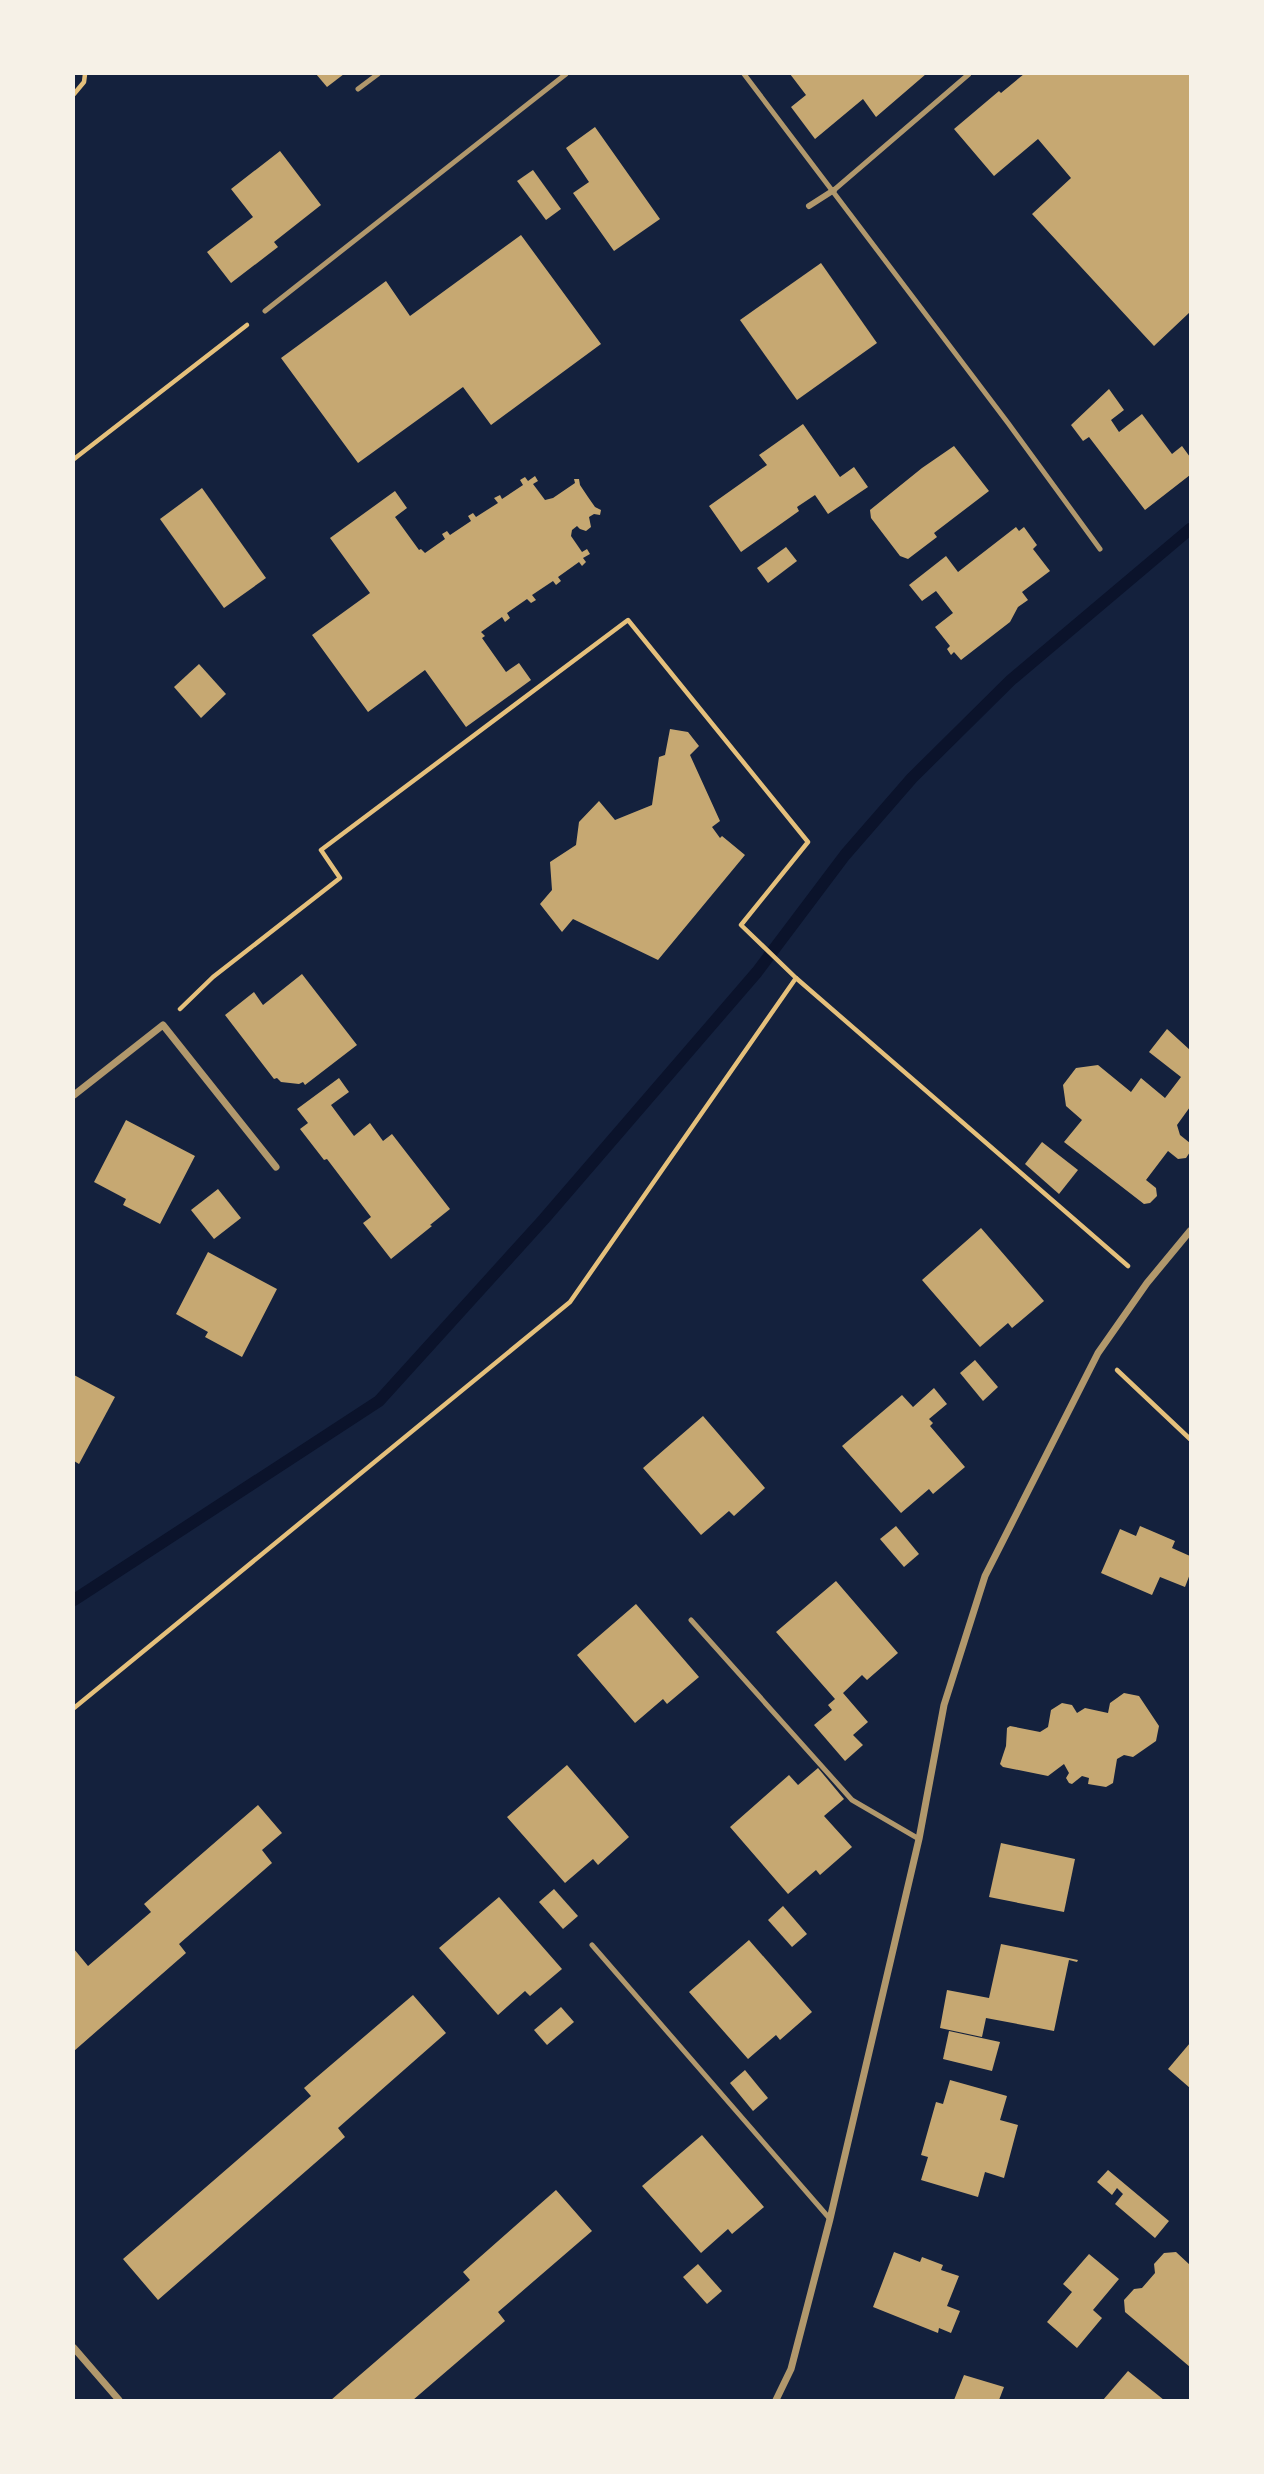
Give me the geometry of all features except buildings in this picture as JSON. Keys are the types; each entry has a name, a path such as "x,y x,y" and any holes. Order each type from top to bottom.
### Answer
{"street":[{"path":"809,206 834,190"},
{"path":"74,1095 163,1025 275,1167"},
{"path":"776,2400 791,2370 830,2219 919,1839 944,1705 985,1576 1098,1353 1147,1283 1191,1231"},
{"path":"74,2348 119,2400"}],"lane":[{"path":"358,89 378,74"},
{"path":"265,312 566,74"},
{"path":"744,74 834,190 1100,549"},
{"path":"834,190 969,74"},
{"path":"691,1620 852,1800 919,1839"},
{"path":"592,1945 830,2219"}],"path":[{"path":"74,94 84,82 85,74"},
{"path":"74,459 265,312"},
{"path":"163,1025 213,977 340,878 321,850 628,620 808,842 741,925 796,978 1147,1283"},
{"path":"74,1708 570,1302 796,978"},
{"path":"1098,1353 1191,1439"}],"waterway":[{"path":"74,1600 379,1401 544,1219 757,972 845,855 912,778 1011,680 1190,529"}]}
